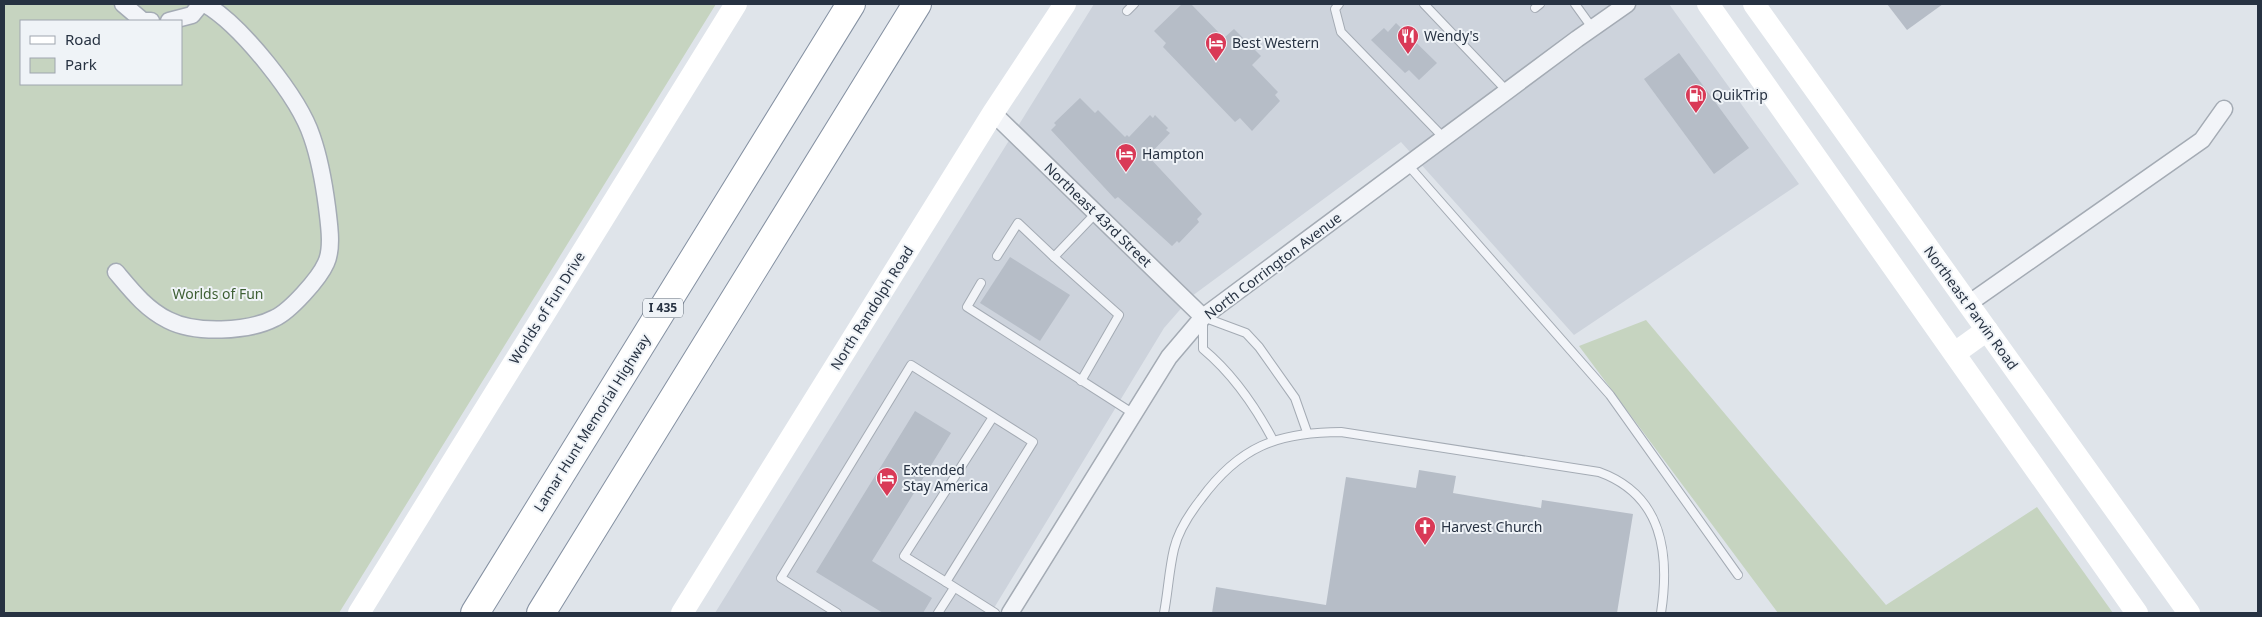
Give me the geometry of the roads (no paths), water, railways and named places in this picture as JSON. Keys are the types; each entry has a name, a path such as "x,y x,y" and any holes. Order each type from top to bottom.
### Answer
{"highway":[{"name":"Lamar Hunt Memorial Highway","path":"475,613 851,4"},
{"path":"542,613 917,4"}],"main road":[{"name":"Worlds of Fun Drive","path":"359,613 736,4"},
{"name":"North Randolph Road","path":"682,613 993,113 1065,4"},
{"path":"1708,4 2137,613"},
{"name":"Northeast Parvin Road","path":"1754,4 2189,613"},
{"path":"1955,354 1987,330"}],"street":[{"path":"123,4 142,20"},
{"path":"116,272 139,300 154,311 182,326 209,331 259,324 276,318 312,285 327,262 330,231 322,172 312,136 286,90 251,44 217,11 203,4 192,15 173,20"},
{"name":"North Corrington Avenue","path":"1010,613 1169,357 1203,317 1627,4"},
{"path":"1968,304 2202,140 2224,109"},
{"name":"Northeast 43rd Street","path":"993,113 1203,317"}],"lane":[{"path":"1127,10 1134,4"},
{"path":"1339,4 1335,9 1341,32 1444,138"},
{"path":"1424,4 1507,91"},
{"path":"1575,4 1593,28"},
{"path":"1408,164 1610,395 1738,575"},
{"path":"1054,257 1096,213"},
{"path":"997,256 1018,223 1119,314 1081,381"},
{"path":"981,283 966,307 1134,414"},
{"path":"1273,440 1243,390 1220,364 1203,349 1203,317 1246,333 1259,347 1295,398 1307,432"},
{"path":"837,613 781,578 911,365 1033,442 946,582"},
{"path":"993,417 904,556 995,613"},
{"path":"1164,613 1174,548 1192,510 1216,478 1246,454 1273,440 1307,432 1356,434 1599,472 1613,477 1633,490 1653,516 1663,542 1665,587 1661,613"},
{"path":"938,613 954,588"}],"place":[{"name":"Wendy's","path":"1408,55"},
{"name":"Best Western","path":"1216,62"},
{"name":"QuikTrip","path":"1696,114"},
{"name":"Hampton","path":"1126,173"},
{"name":"Extended Stay America","path":"887,497"},
{"name":"Harvest Church","path":"1425,546"}],"park label":[{"name":"Worlds of Fun","path":"218,294"}]}
